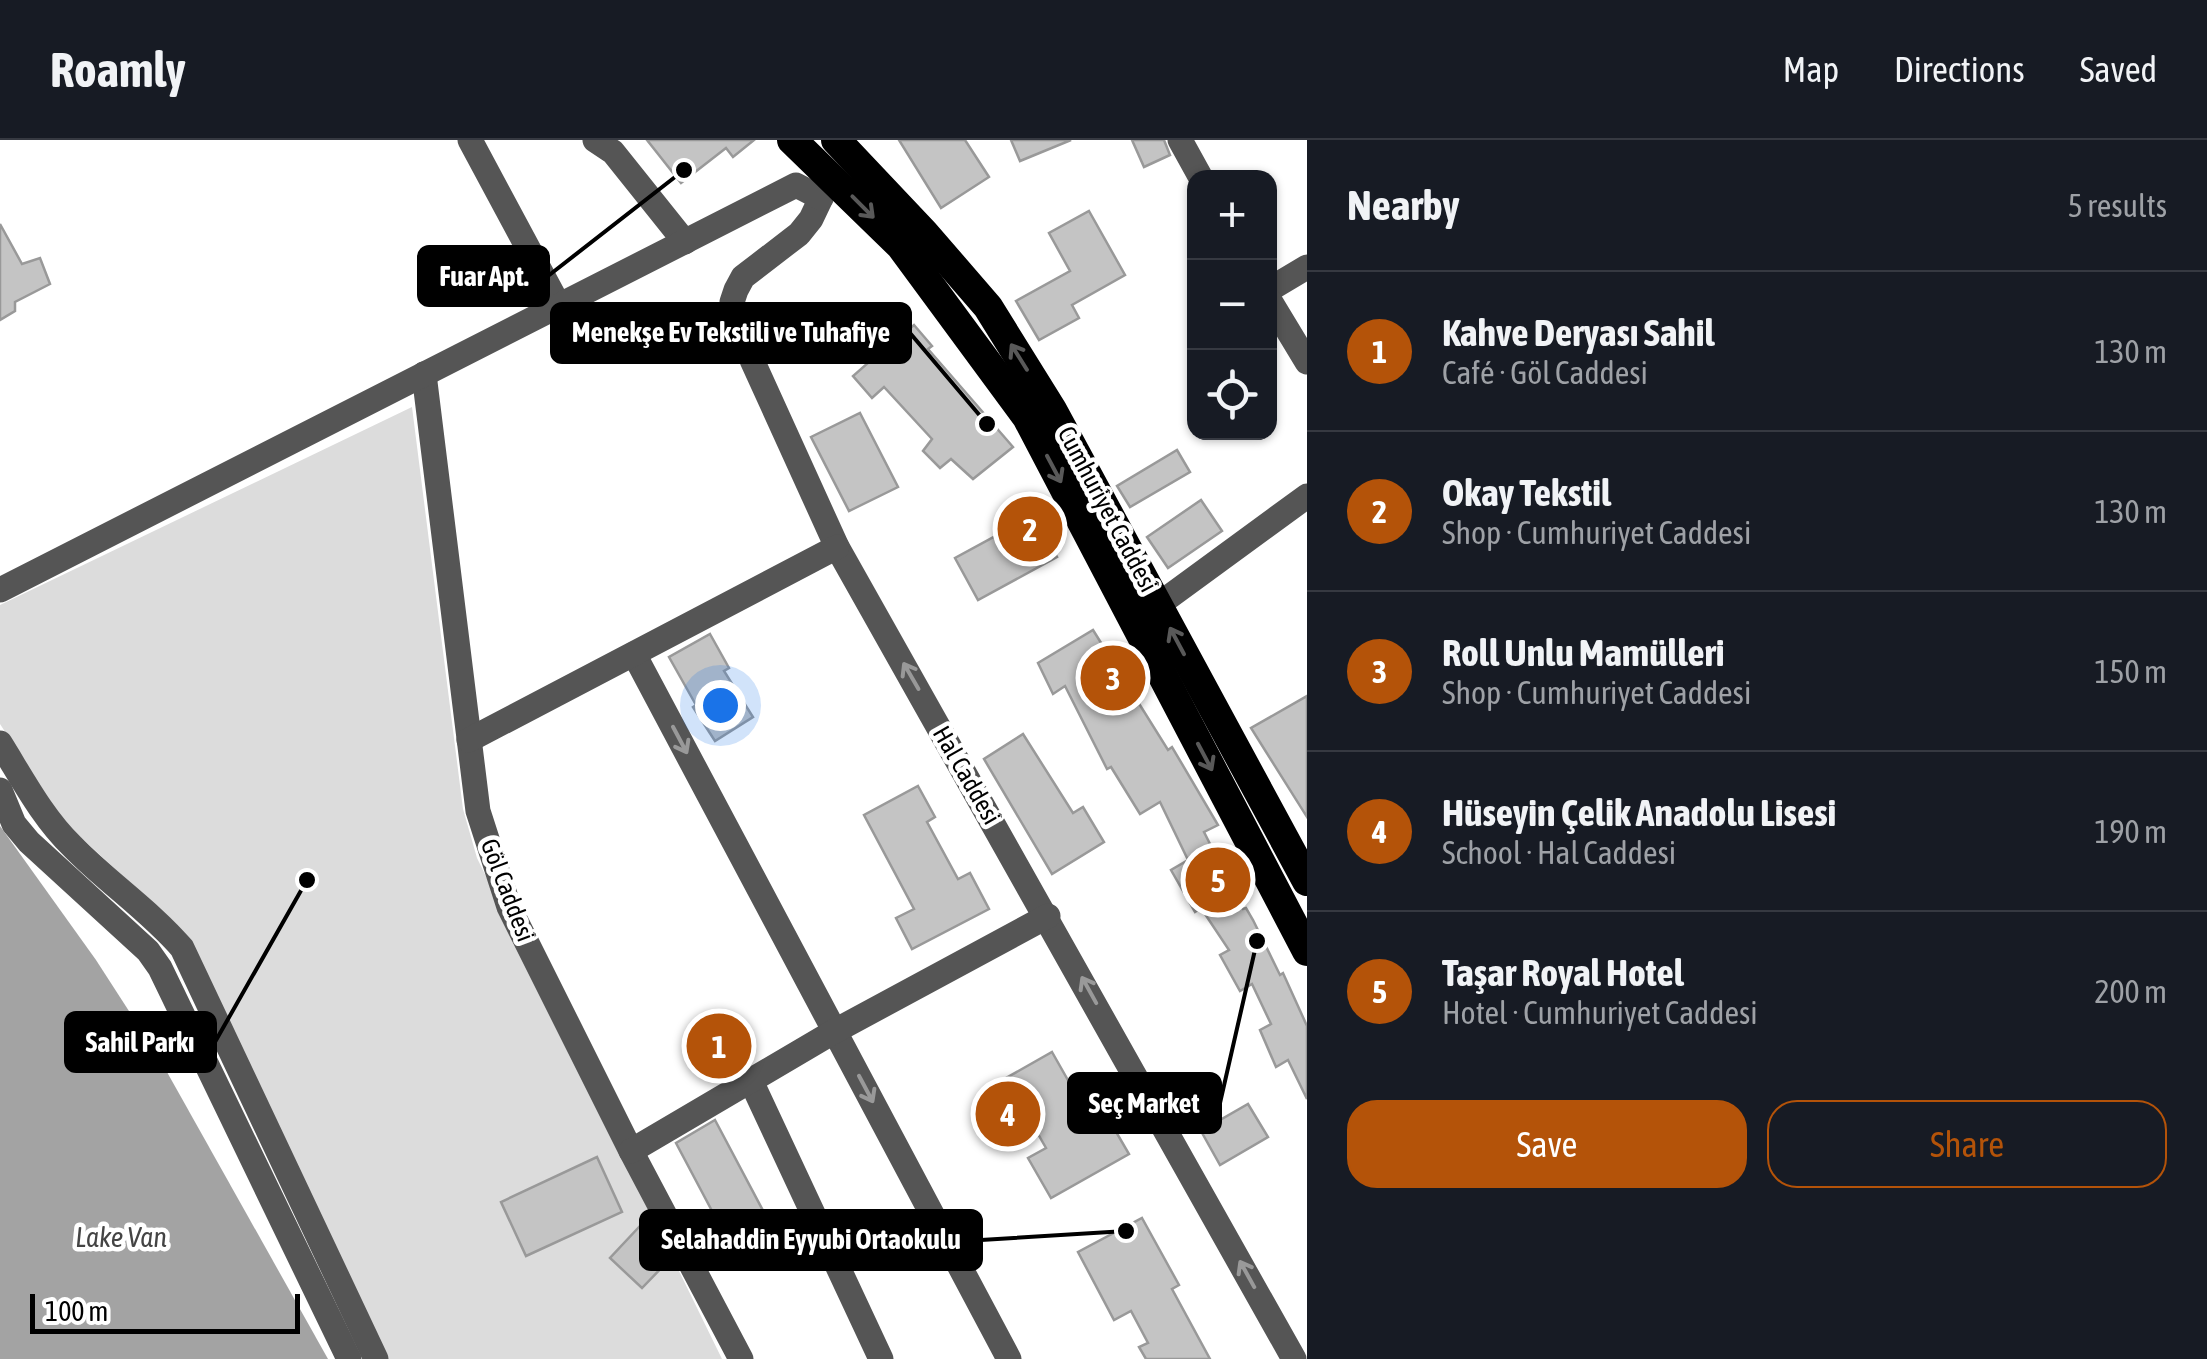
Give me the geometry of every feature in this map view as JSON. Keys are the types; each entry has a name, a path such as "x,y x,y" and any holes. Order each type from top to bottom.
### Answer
{"highway":[{"name":"Cumhuriyet Caddesi","path":"792,140 834,166 988,307 1052,410 1307,881"},
{"name":"Cumhuriyet Caddesi","path":"834,166 900,246 1026,418 1307,951"}],"street":[{"path":"470,140 558,306"},
{"path":"595,140 613,152 685,242"},
{"path":"1180,140 1197,170"},
{"path":"0,590 834,166"},
{"name":"Hal Caddesi","path":"834,166 811,220 799,234 743,277 732,302 752,360 838,547 1294,1359"},
{"path":"1277,285 1307,267"},
{"path":"1277,313 1307,362"},
{"name":"Göl Caddesi","path":"424,374 478,811 510,907 631,1151 741,1359"},
{"path":"1158,606 1307,496"},
{"path":"470,740 838,547"},
{"path":"634,654 1009,1359"},
{"path":"0,743 52,824 182,948 376,1359"},
{"path":"0,790 14,824 28,842 148,951 160,968 349,1359"},
{"path":"631,1151 836,1031 1048,916"},
{"path":"752,1081 882,1359"}],"shaded area":[{"path":"412,407 463,809 477,858 722,1359 385,1359 185,933 63,821 0,724 0,605"}],"water":[{"name":"Lake Van","path":"0,826 96,960 158,1056 328,1359 0,1359"}],"building":[{"path":"647,140 754,140 733,157 726,148 681,183"},
{"path":"899,140 965,140 989,177 941,208"},
{"path":"1011,140 1071,140 1020,161"},
{"path":"1132,140 1164,140 1170,155 1144,167"},
{"path":"1089,211 1125,275 1072,305 1079,318 1039,340 1016,301 1070,271 1049,233"},
{"path":"0,224 22,264 40,258 50,284 15,302 15,311 0,320"},
{"path":"914,325 932,346 928,349 1013,447 973,479 951,459 940,468 923,451 932,439 884,387 872,398 853,376 885,348 876,339 892,326 901,336"},
{"path":"860,413 898,487 849,511 811,437"},
{"path":"1177,450 1190,472 1130,507 1117,486"},
{"path":"1201,500 1222,531 1168,568 1147,537"},
{"path":"1034,515 1057,557 978,600 955,558"},
{"path":"1093,630 1168,750 1172,747 1218,825 1204,832 1243,909 1253,920 1280,975 1283,973 1307,1026 1307,1099 1288,1060 1276,1067 1260,1030 1271,1024 1252,984 1240,991 1220,955 1229,950 1201,908 1195,912 1171,870 1188,860 1160,802 1140,814 1111,767 1107,769 1065,686 1053,694 1038,663"},
{"path":"710,634 729,668 724,671 753,717 715,741 669,657"},
{"path":"1307,696 1307,817 1251,728"},
{"path":"1023,734 1073,813 1083,807 1104,842 1052,874 984,759"},
{"path":"918,786 935,817 927,822 958,879 970,873 989,909 912,949 896,918 914,909 864,815"},
{"path":"1052,1052 1094,1126 1108,1118 1129,1154 1051,1198 1028,1158 1046,1148 1006,1078"},
{"path":"1248,1104 1268,1137 1220,1165 1201,1131"},
{"path":"715,1120 777,1237 737,1258 676,1143"},
{"path":"597,1157 622,1212 526,1256 501,1202"},
{"path":"1142,1218 1179,1285 1172,1289 1210,1359 1146,1359 1139,1347 1148,1343 1131,1311 1114,1320 1078,1252"},
{"path":"639,1227 670,1259 642,1288 610,1258"}],"place":[{"name":"Fuar Apt.","path":"684,170"},
{"name":"Menekşe Ev Tekstili ve Tuhafiye","path":"987,424"},
{"name":"Okay Tekstil","path":"1030,529"},
{"name":"Roll Unlu Mamülleri","path":"1113,678"},
{"name":"Sahil Parkı","path":"307,880"},
{"name":"Taşar Royal Hotel","path":"1218,880"},
{"name":"Seç Market","path":"1257,941"},
{"name":"Kahve Deryası Sahil","path":"719,1046"},
{"name":"Hüseyin Çelik Anadolu Lisesi","path":"1008,1114"},
{"name":"Selahaddin Eyyubi Ortaokulu","path":"1126,1231"}]}
